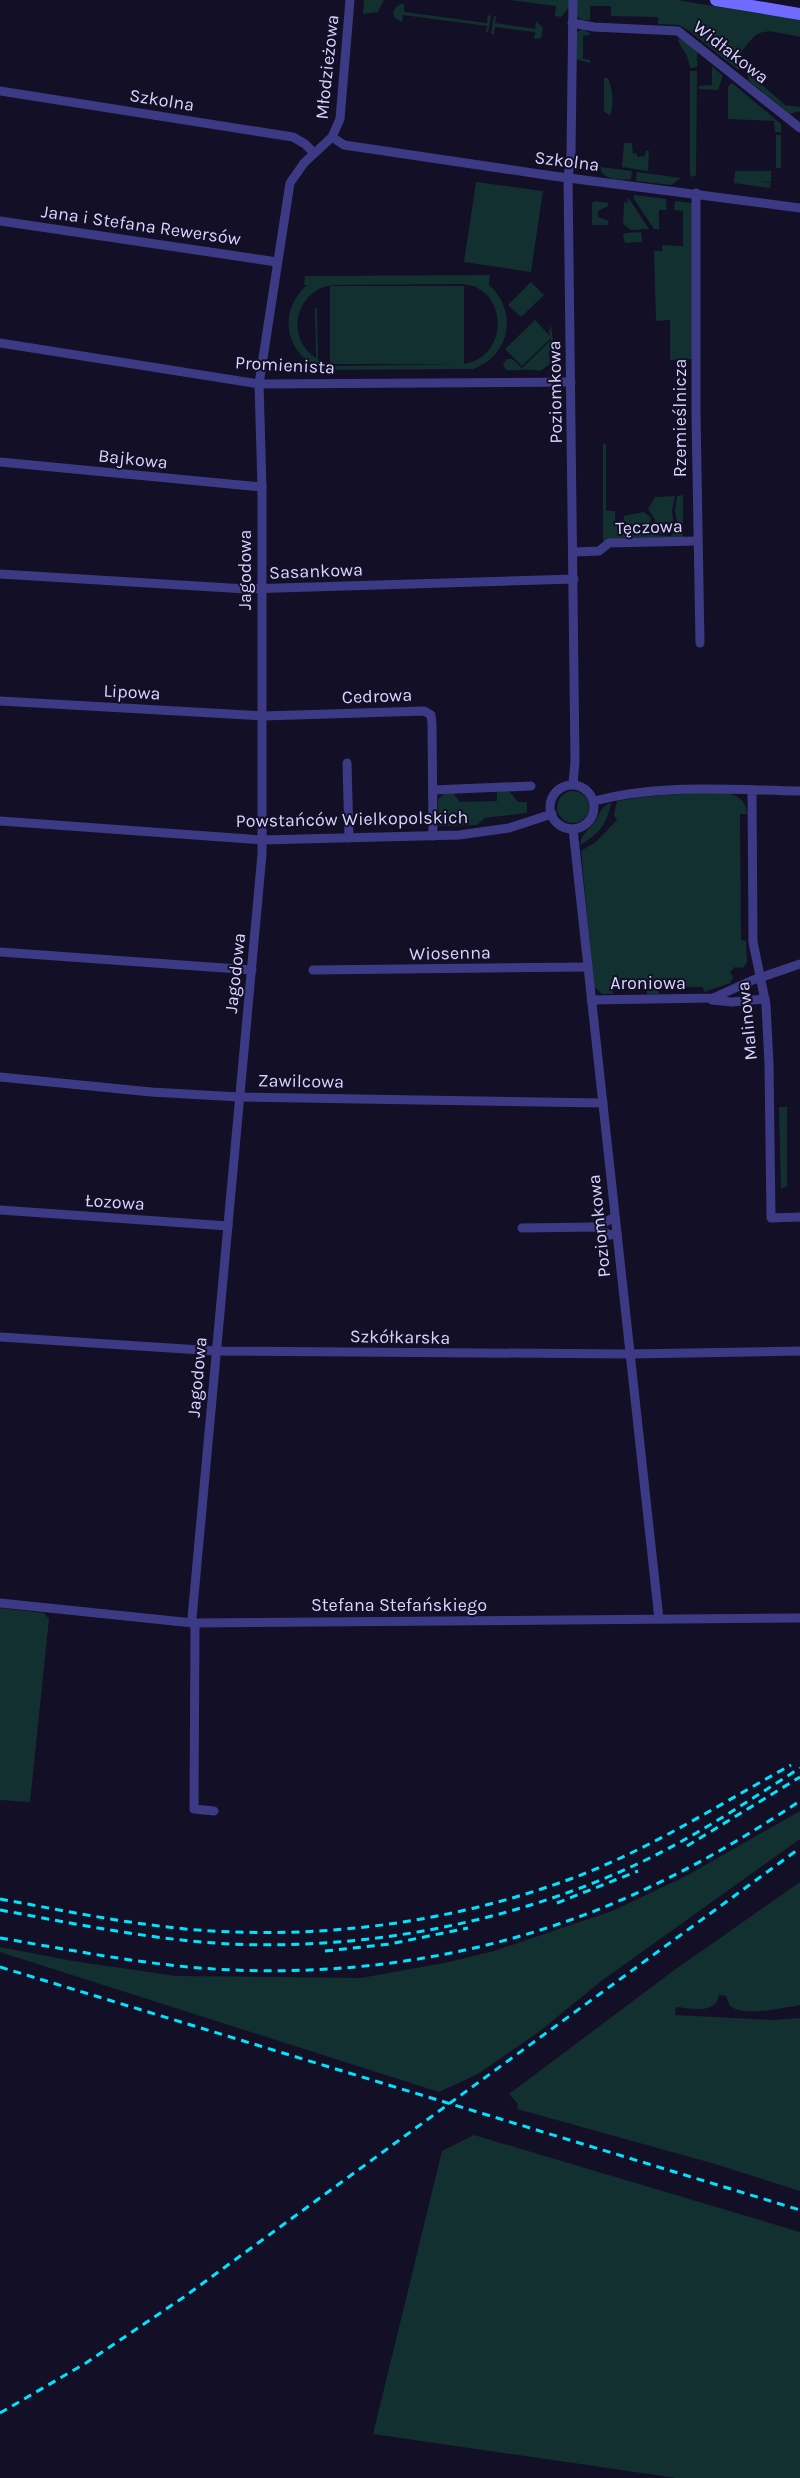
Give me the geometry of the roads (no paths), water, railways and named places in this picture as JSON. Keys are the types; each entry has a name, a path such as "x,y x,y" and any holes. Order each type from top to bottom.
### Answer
{"main road":[{"path":"716,0 800,14"}],"street":[{"name":"Młodzieżowa","path":"332,137 340,119 350,0"},
{"name":"Poziomkowa","path":"573,784 575,760 574,579 568,178 571,154 572,23 574,0"},
{"name":"Widłakowa","path":"572,23 594,27 678,31 800,128"},
{"name":"Szkolna","path":"0,91 293,137 305,144 314,153"},
{"name":"Jagodowa","path":"214,1811 194,1809 192,1610 228,1226 238,1097 252,970 262,840 262,488 261,397 259,384 290,182 300,167 332,137"},
{"name":"Szkolna","path":"332,137 344,145 568,178 696,193 800,208"},
{"name":"Rzemieślnicza","path":"696,193 697,541 700,643"},
{"name":"Jana i Stefana Rewersów","path":"0,221 277,262"},
{"name":"Promienista","path":"0,343 259,384 571,382"},
{"name":"Bajkowa","path":"0,462 262,488"},
{"name":"Tęczowa","path":"573,552 599,551 609,543 697,541"},
{"name":"Sasankowa","path":"0,574 261,589 574,579"},
{"name":"Lipowa","path":"0,701 262,716"},
{"name":"Cedrowa","path":"262,716 424,711 431,715 433,836"},
{"path":"347,763 349,838"},
{"path":"573,784 588,791 594,801 590,820 585,825 573,829 558,823 552,814 551,800 554,794 566,786 573,784"},
{"name":"Powstańców Wielkopolskich","path":"433,790 530,786"},
{"path":"594,801 653,790 800,790"},
{"name":"Malinowa","path":"752,790 753,942 765,999 769,1064 771,1218 800,1217"},
{"name":"Powstańców Wielkopolskich","path":"0,821 262,840 433,836 494,831 534,821 552,814"},
{"name":"Poziomkowa","path":"573,829 659,1619"},
{"path":"0,952 252,970"},
{"name":"Aroniowa","path":"704,999 735,990 759,977 800,964"},
{"name":"Wiosenna","path":"313,970 588,967"},
{"name":"Aroniowa","path":"591,1000 704,999 732,1002 765,999"},
{"name":"Zawilcowa","path":"0,1077 151,1092 238,1097 602,1103"},
{"name":"Łozowa","path":"0,1210 228,1226"},
{"path":"522,1228 594,1227 615,1217"},
{"path":"594,1227 610,1235 617,1234"},
{"name":"Szkółkarska","path":"0,1338 216,1351 630,1354 800,1352"},
{"name":"Stefana Stefańskiego","path":"0,1603 193,1623 800,1618"}],"railway":[{"path":"0,1899 117,1920 205,1931 323,1931 411,1921 454,1913 539,1890 608,1864 688,1823 791,1765"},
{"path":"0,1910 143,1935 230,1944 281,1945 333,1942 385,1937 436,1929 537,1903 586,1886 633,1866 697,1832 800,1768"},
{"path":"687,1846 800,1777"},
{"path":"0,1938 145,1962 233,1970 287,1971 342,1968 396,1962 449,1953 502,1941 554,1926 605,1907 692,1866 747,1835 800,1801"},
{"path":"0,2413 86,2363 184,2297 800,1848"},
{"path":"557,1903 638,1871"},
{"path":"325,1951 390,1944 468,1928"},
{"path":"0,1967 800,2210"}]}
